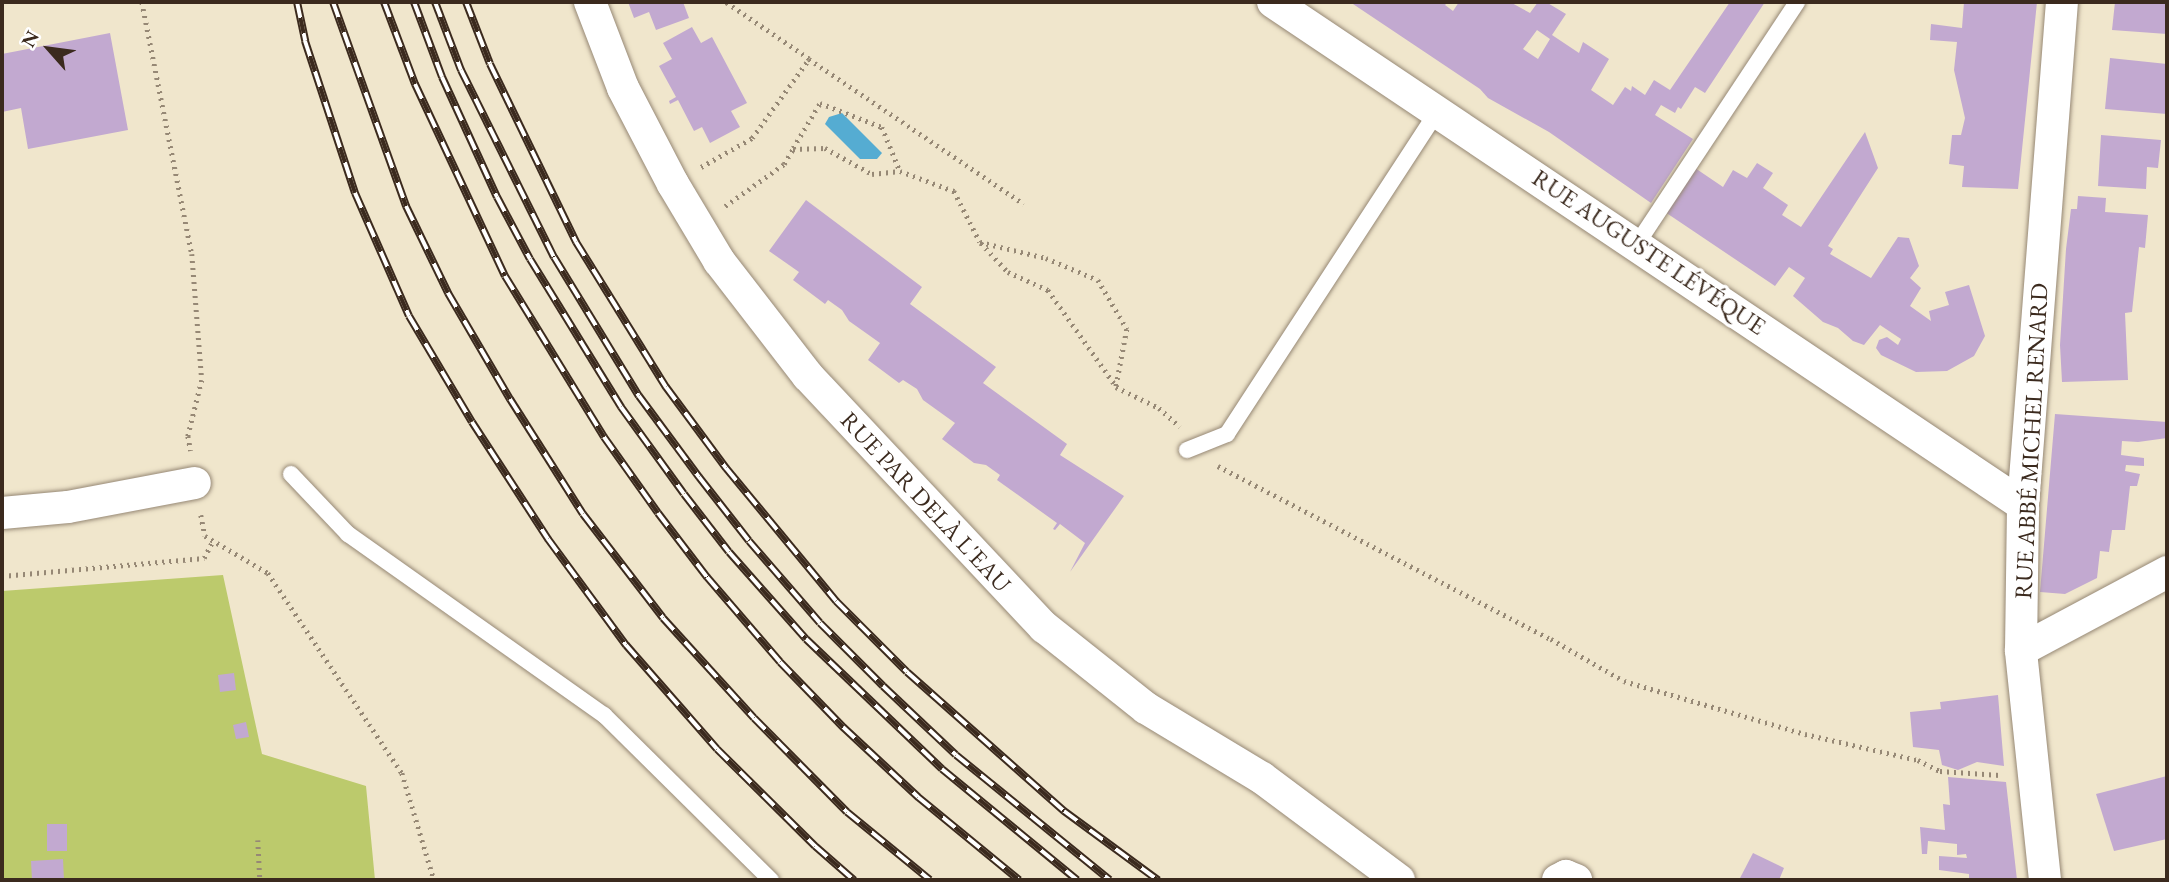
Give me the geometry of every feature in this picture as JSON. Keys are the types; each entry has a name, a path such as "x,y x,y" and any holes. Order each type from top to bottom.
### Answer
{"street":[{"name":"RUE PAR DELÀ L'EAU","path":"590,2 623,88 673,184 719,261 808,376 1044,627 1146,708 1262,778 1399,880"},
{"name":"RUE AUGUSTE LÉVÉQUE","path":"1273,2 1438,110 2023,505"},
{"name":"RUE ABBÉ MICHEL RENARD","path":"2045,880 2021,650 2023,505 2062,2"},
{"path":"2,513 68,507 195,483"},
{"path":"2021,650 2167,572"},
{"path":"1558,880 1566,876 1576,880"}],"lane":[{"path":"1637,244 1797,2"},
{"path":"1186,450 1227,434 1438,110"},
{"path":"291,474 348,534 604,715 771,880"}],"path":[{"path":"142,2 192,254 202,380 188,436 205,536 268,573 402,773 434,880"},
{"path":"725,2 1024,204"},
{"path":"673,184 752,138 809,59"},
{"path":"698,225 784,164 820,103 882,127 900,171"},
{"path":"793,149 825,148 872,174 900,171 954,191 980,242 1007,272 1048,290 1116,387 1159,408 1191,436 1186,450 1550,639 1624,681 1805,734 1918,760 1940,771 2005,776 2032,774"},
{"path":"980,242 1046,258 1098,280 1127,329 1116,387"},
{"path":"2,576 204,558 213,540"},
{"path":"258,840 260,880"}],"green space":[{"path":"223,575 262,754 366,786 375,880 2,880 2,591"}],"water":[{"path":"842,113 882,153 877,159 860,159 825,124 829,117"}],"building":[{"path":"628,2 683,2 689,18 656,30 649,12 634,18"},
{"path":"1350,2 1448,2 1445,5 1453,11 1459,2 1510,2 1530,13 1538,2 1546,2 1566,14 1552,35 1579,53 1583,42 1609,59 1591,90 1613,105 1625,87 1631,91 1632,86 1645,95 1654,80 1670,90 1730,2 1765,2 1705,93 1695,87 1681,109 1678,107 1675,113 1661,105 1655,115 1693,139 1651,203 1549,132 1488,98 1480,89","holes":["1537,30 1550,39 1538,59 1523,49"]},
{"path":"1964,2 2037,2 2018,189 1962,187 1964,166 1949,164 1952,135 1961,135 1965,118 1954,70 1957,42 1930,40 1931,24 1962,28"},
{"path":"2115,2 2167,2 2167,34 2112,30"},
{"path":"692,27 701,43 712,37 747,103 731,111 740,127 710,143 702,127 694,131 678,100 670,104 669,101 676,97 659,66 672,59 663,43"},
{"path":"110,33 128,130 28,149 21,108 2,112 2,54"},
{"path":"2110,58 2167,64 2167,114 2105,109"},
{"path":"1865,132 1878,168 1828,246 1833,249 1830,254 1871,278 1898,237 1909,238 1919,266 1910,278 1921,288 1910,306 1931,321 1929,311 1949,305 1945,292 1969,285 1985,336 1974,356 1947,371 1916,372 1881,355 1876,348 1879,340 1887,337 1898,345 1901,339 1880,325 1864,345 1853,341 1838,328 1823,322 1793,296 1805,278 1789,267 1775,286 1665,212 1695,168 1723,187 1733,170 1747,178 1757,163 1773,173 1763,188 1788,205 1782,215 1801,227"},
{"path":"2101,135 2161,140 2158,168 2147,167 2146,189 2098,186"},
{"path":"2078,196 2106,198 2105,212 2148,215 2145,248 2139,247 2132,312 2125,313 2128,380 2062,382 2060,345 2066,249 2071,209 2077,209"},
{"path":"806,200 922,287 910,304 996,367 983,383 1067,444 1060,455 1124,496 1070,572 1085,543 1060,524 1053,529 1057,523 997,480 1000,475 986,465 974,463 942,439 955,423 923,400 917,389 903,380 899,383 868,360 880,343 849,321 842,310 828,300 825,304 793,280 799,272 769,251"},
{"path":"2055,414 2167,422 2167,438 2122,441 2121,455 2144,458 2144,466 2126,465 2125,471 2140,474 2137,486 2130,486 2125,530 2112,530 2109,552 2100,551 2097,578 2065,594 2040,592"},
{"path":"234,673 236,690 220,692 218,675"},
{"path":"1998,695 2004,766 1977,762 1958,770 1942,765 1939,750 1913,747 1910,712 1941,709 1940,702"},
{"path":"246,722 249,737 236,739 233,725"},
{"path":"2167,776 2167,839 2114,851 2096,794"},
{"path":"1948,777 2006,782 2017,880 1969,880 1969,874 1939,870 1939,856 1967,858 1966,854 1957,855 1957,844 1928,841 1927,854 1922,854 1920,827 1945,830 1943,804 1950,805"},
{"path":"47,824 67,824 67,851 47,851"},
{"path":"1753,853 1784,868 1779,880 1739,880"},
{"path":"63,859 64,880 32,880 31,861"}],"railway":[{"path":"297,2 305,41 355,193 409,316 472,422 548,539 626,645 717,749 815,846 854,880"},
{"path":"333,2 406,206 448,293 510,399 583,514 663,618 754,718 847,812 930,880"},
{"path":"384,2 415,84 505,276 604,437 658,513 707,577 780,662 843,727 918,797 1019,880"},
{"path":"414,2 442,77 497,197 530,259 621,407 684,494 729,552 806,639 942,769 1077,880"},
{"path":"435,2 461,70 554,257 639,396 699,477 749,541 820,623 883,686 956,755 1110,880"},
{"path":"466,2 490,64 576,242 666,387 726,468 836,601 907,672 1064,811 1158,880"}]}
